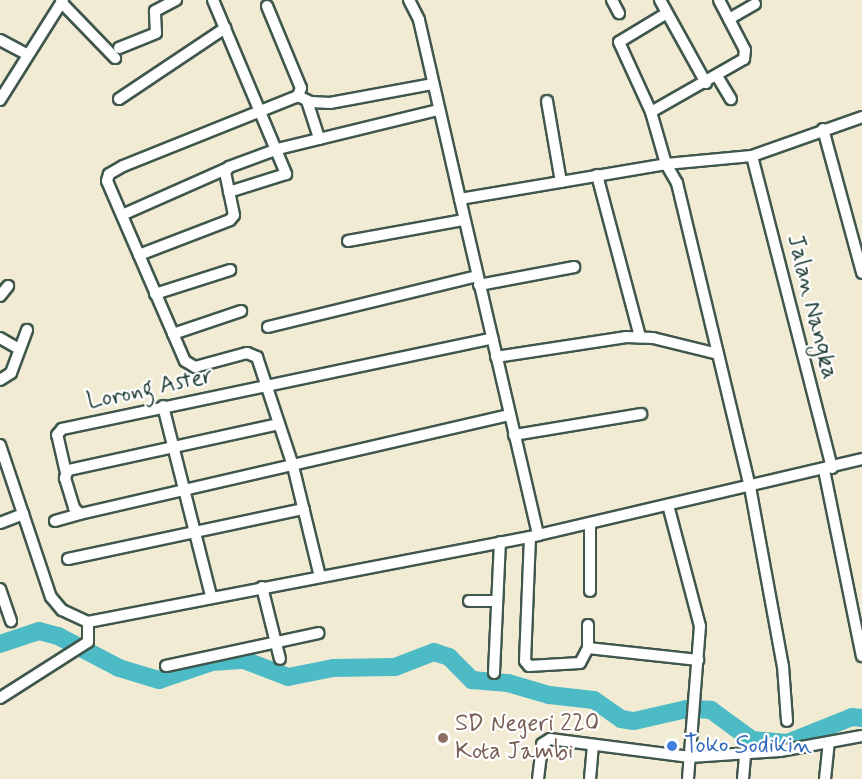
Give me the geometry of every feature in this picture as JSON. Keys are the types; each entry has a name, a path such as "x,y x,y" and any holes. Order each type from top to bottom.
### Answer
{"street":[{"path":"0,100 26,54 62,1 117,53 156,33 155,11 176,0"},
{"path":"213,0 278,149 286,176 230,192"},
{"path":"409,0 419,20 510,415 534,536 525,661 529,666 577,664 584,660 588,648 588,625"},
{"path":"612,0 619,13"},
{"path":"660,0 706,83"},
{"path":"651,112 706,83 746,56 719,0"},
{"path":"729,19 755,4"},
{"path":"267,6 301,88 302,98 319,139"},
{"path":"668,14 619,42 651,112 666,164 677,183 750,487 783,666 787,721"},
{"path":"119,99 225,28"},
{"path":"0,40 26,54"},
{"path":"717,76 730,99"},
{"path":"320,577 293,466 257,357 247,353 195,367 185,361 107,181 109,174 159,150 302,98 330,103 433,84"},
{"path":"547,100 561,182"},
{"path":"122,215 278,149 438,110"},
{"path":"460,199 666,164 752,156 862,117"},
{"path":"823,129 862,273"},
{"name":"Jalan Nangka","path":"752,156 828,469 862,656"},
{"path":"139,255 230,220 234,215 226,170"},
{"path":"597,175 640,337"},
{"path":"348,242 464,220"},
{"path":"268,327 478,280 574,267"},
{"path":"156,294 230,270"},
{"path":"0,296 8,286"},
{"path":"173,334 241,311"},
{"path":"0,380 11,373 27,330"},
{"path":"496,357 640,337 718,354"},
{"path":"0,338 19,349"},
{"name":"Lorong Aster","path":"66,473 57,435 62,429 492,338"},
{"path":"163,406 211,596"},
{"path":"514,435 641,414"},
{"path":"55,521 510,415"},
{"path":"80,514 74,508 66,473 279,424"},
{"path":"0,445 51,597 62,610 88,622 211,596 534,536 828,469 862,459"},
{"path":"668,505 700,626 688,779"},
{"path":"68,559 304,509"},
{"path":"0,523 23,514"},
{"path":"590,523 590,591"},
{"path":"494,673 500,542"},
{"path":"262,587 280,659"},
{"path":"0,589 11,621"},
{"path":"469,602 497,601"},
{"path":"0,698 86,643 91,638 88,622"},
{"path":"166,666 318,633"},
{"path":"588,648 698,660"},
{"path":"538,779 545,741 690,757 745,754 862,736"},
{"path":"825,779 829,742"},
{"path":"590,779 593,745"},
{"path":"743,779 745,754"}],"waterway":[{"path":"0,644 39,631 58,636 119,668 159,680 212,662 244,660 288,677 333,668 395,667 434,652 449,657 472,680 508,683 549,695 594,700 621,719 634,721 687,709 711,710 752,740 787,743 852,717 862,718"}],"place":[{"name":"SD Negeri 220 Kota Jambi","path":"443,738"},
{"name":"Toko Sodikin","path":"672,746"}]}
